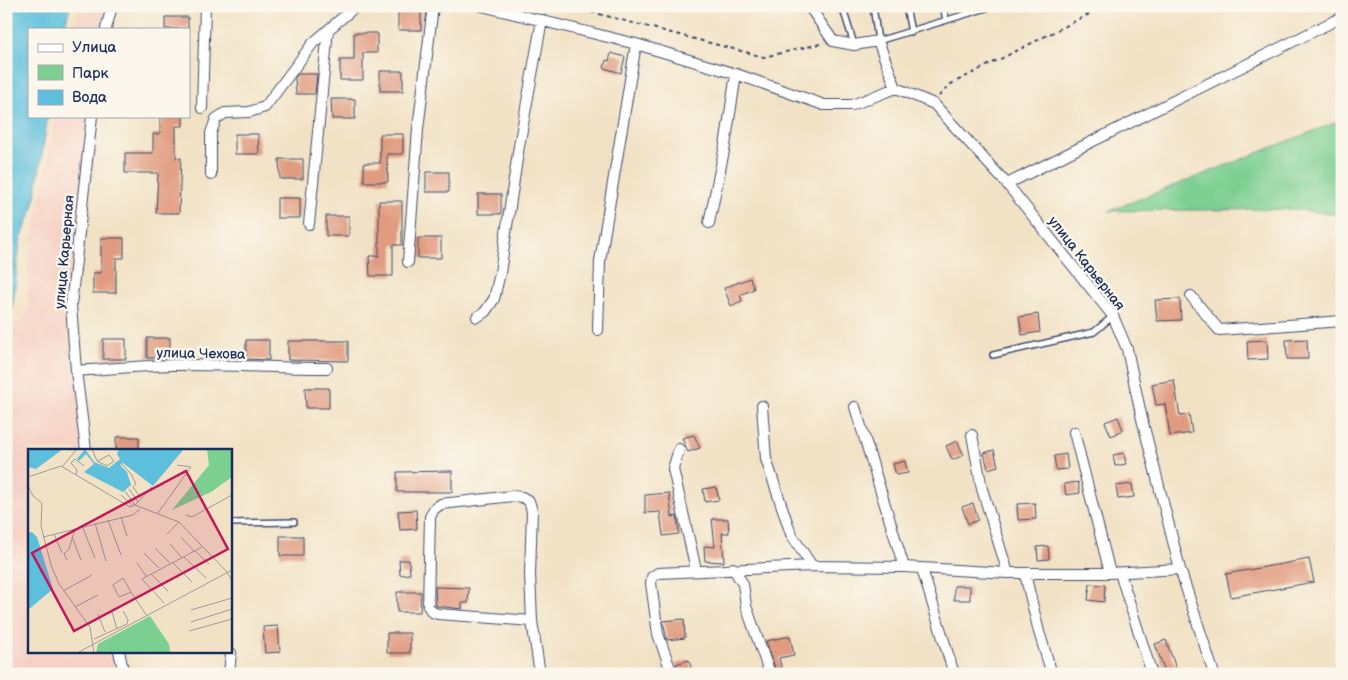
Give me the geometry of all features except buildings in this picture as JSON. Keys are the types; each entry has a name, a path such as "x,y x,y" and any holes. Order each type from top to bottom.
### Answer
{"street":[{"path":"106,28 112,6"},
{"path":"202,108 205,6"},
{"path":"211,175 211,133 216,119 225,113 250,112 265,106 313,43 356,6"},
{"path":"408,262 418,129 434,6"},
{"path":"482,6 636,44 736,74 824,105 852,105 896,88 878,41 854,45 833,41 809,6"},
{"path":"1007,184 1342,17"},
{"path":"477,317 486,312 494,299 500,272 518,146 542,20"},
{"path":"309,224 328,30"},
{"path":"598,330 600,261 636,44"},
{"path":"709,223 725,146 736,74"},
{"name":"улица Карьерная","path":"896,88 934,104 1007,184 1113,316 1127,349 1142,419 1180,569 1214,674"},
{"name":"улица Карьерная","path":"86,449 76,371 71,306 92,118"},
{"path":"1191,296 1219,330 1342,321"},
{"name":"улица Чехова","path":"76,371 172,365 327,368"},
{"path":"762,406 766,459 790,534 812,566"},
{"path":"855,407 904,568"},
{"path":"1074,432 1115,573 1152,674"},
{"path":"972,436 982,490 1008,574"},
{"path":"679,450 672,469 696,570"},
{"path":"532,621 432,612 428,606 430,517 434,509 441,504 512,496 522,497 530,501 532,511 530,574 532,621 540,674"},
{"path":"672,674 658,634 652,577 658,573 733,568 812,566 904,568 1008,574 1115,573 1180,569"},
{"path":"733,568 743,584 746,606 770,674"},
{"path":"922,569 954,674"},
{"path":"1025,574 1039,632 1052,674"},
{"path":"119,652 124,674"},
{"path":"230,674 231,653"}],"lane":[{"path":"842,6 854,45"},
{"path":"873,6 878,41 993,6"},
{"path":"906,6 911,32"},
{"path":"943,6 946,20"},
{"path":"993,355 1094,332 1113,316"},
{"path":"231,523 294,522"}],"path":[{"path":"568,6 764,57 833,41"},
{"path":"934,104 951,84 1105,6"}],"shaded area":[{"path":"79,6 109,6 105,28 74,28"},
{"path":"56,118 90,118 69,280 84,449 28,449 28,652 119,652 120,674 6,674 6,328 21,322 28,308 28,264"}],"green space":[{"path":"1342,120 1342,215 1292,209 1109,211"}],"water":[{"path":"6,6 70,6 64,28 28,28 28,118 48,118 34,204 20,242 11,320 6,323"}]}
